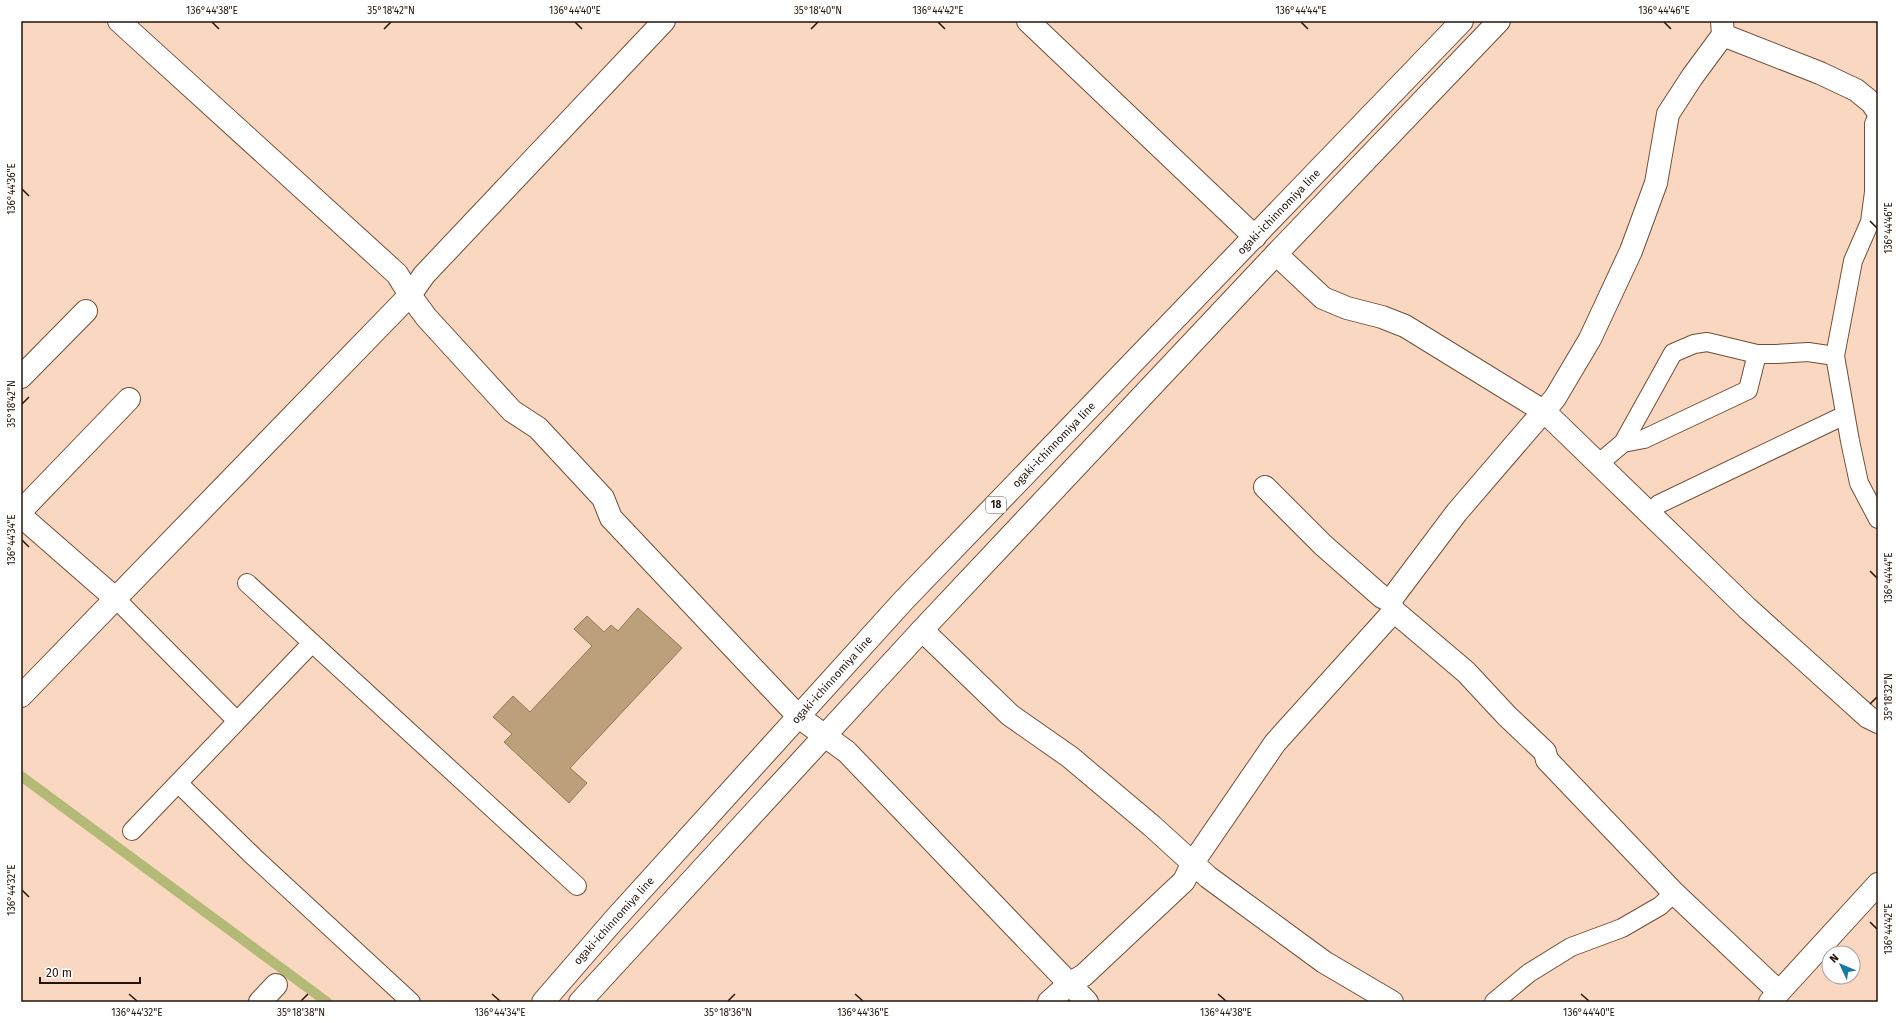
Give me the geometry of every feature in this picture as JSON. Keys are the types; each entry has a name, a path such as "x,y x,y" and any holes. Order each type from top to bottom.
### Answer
{"street":[{"path":"119,21 398,274 410,295 426,317 512,411 538,428 602,498 611,518 799,717 847,752 1087,1002"},
{"path":"21,696 410,295 424,274 664,21"},
{"path":"1028,21 1255,237"},
{"path":"580,1002 922,630 1276,254 1499,21"},
{"name":"ogaki-ichinnomiya line","path":"543,1002 614,920 910,594 1255,237 1458,23"},
{"path":"1049,1002 1069,984 1084,975 1184,881 1192,864 1275,743 1392,606 1457,512 1545,412 1555,398 1590,339 1631,251 1656,183 1668,114 1723,28 1856,90 1872,103 1878,112"},
{"path":"1276,254 1323,298 1347,308 1382,317 1405,326 1545,412 1747,608 1868,717 1878,722"},
{"path":"21,377 86,311"},
{"path":"21,511 129,399"},
{"path":"1265,487 1323,545 1466,672 1507,716 1545,752 1547,760 1774,997 1878,884"},
{"path":"21,516 116,599"},
{"path":"922,630 1010,715 1070,757 1152,826 1192,864 1324,962 1392,1002"},
{"path":"260,1002 276,984"}],"lane":[{"path":"1878,115 1874,124 1874,192 1870,222 1853,261 1835,356 1859,483 1878,519"},
{"path":"1598,464 1623,443 1673,353 1694,344 1707,342 1757,354 1808,352 1835,356"},
{"path":"1623,443 1644,439 1748,390 1757,354"},
{"path":"1649,514 1659,504 1845,415"},
{"path":"247,583 577,886"},
{"path":"116,599 237,721"},
{"path":"132,830 178,784 312,643"},
{"path":"178,784 254,857 411,1002"},
{"path":"1494,1002 1529,972 1571,947 1622,928 1660,906 1674,893"}],"building":[{"path":"638,608 682,648 570,768 587,783 569,803 504,742 512,734 493,717 513,696 530,712 592,646 574,629 587,616 604,632 611,625 618,631"}],"waterway":[{"path":"21,776 327,1002"}]}
